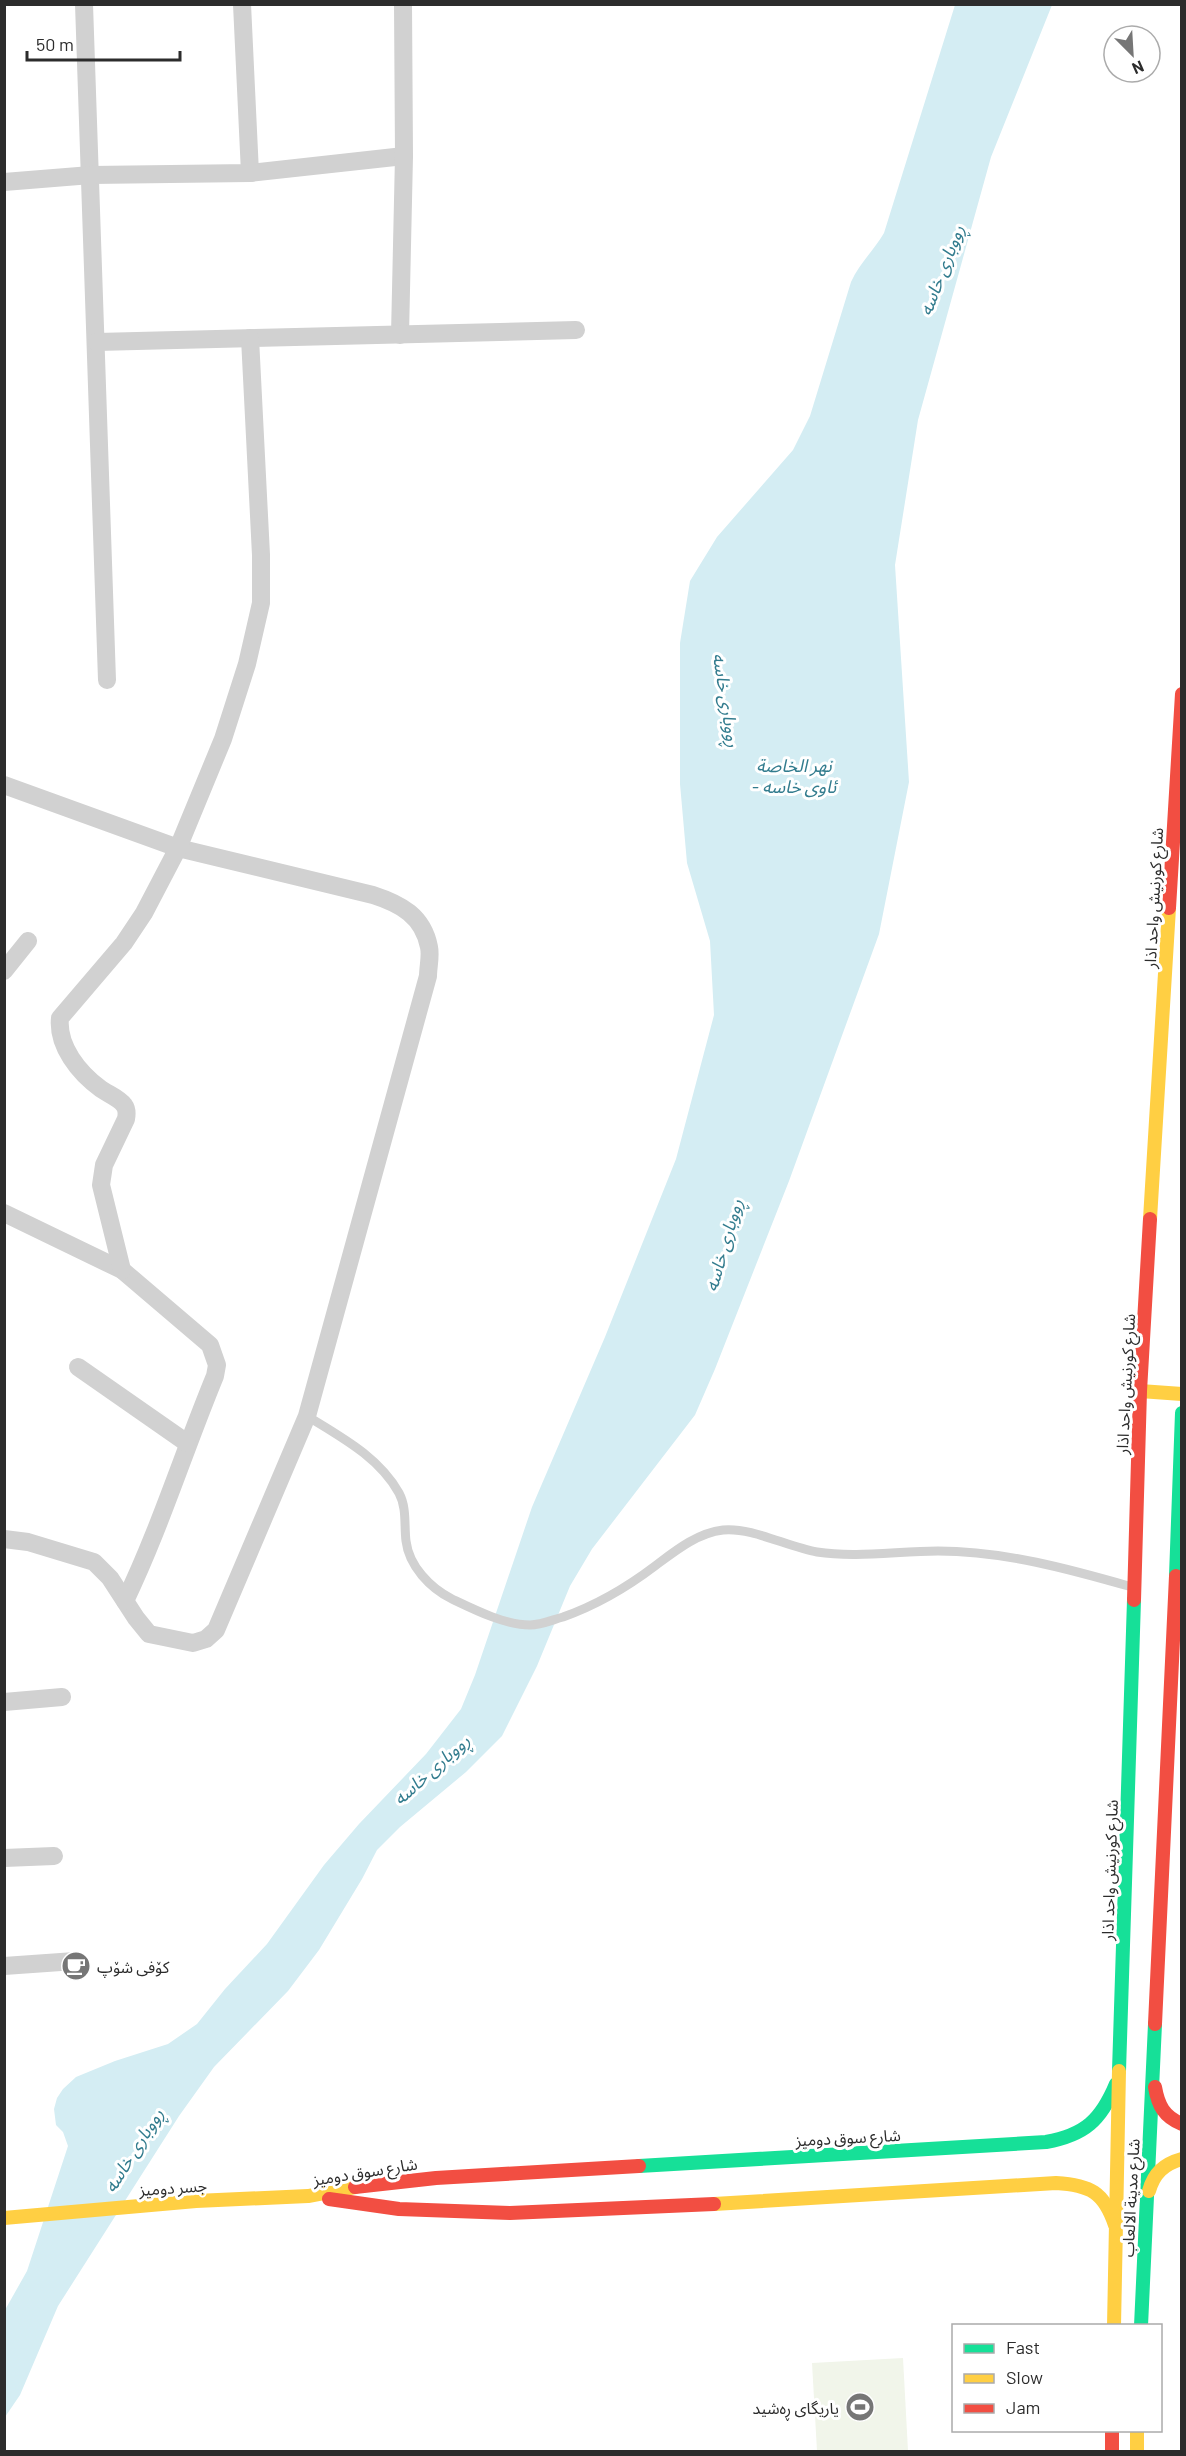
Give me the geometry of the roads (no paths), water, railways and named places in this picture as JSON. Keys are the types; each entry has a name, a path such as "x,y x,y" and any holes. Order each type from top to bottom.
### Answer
{"main road":[{"name":"شارع كورنيش واحد اذار","path":"1119,2076 1140,1391 1182,694"},
{"path":"1140,1391 1182,1394"},
{"path":"1182,1413 1178,1627 1153,2072 1159,2106 1166,2116 1182,2124"},
{"name":"شارع مدينة الالعاب","path":"1141,2324 1153,2072"},
{"name":"شارع سوق دوميز","path":"308,2196 342,2188 436,2178 1060,2140 1075,2135 1095,2120 1110,2099 1119,2076"},
{"name":"شارع مدينة الالعاب","path":"1114,2324 1119,2076"},
{"path":"1145,2206 1152,2178 1158,2170 1165,2163 1182,2159"},
{"name":"شارع سوق دوميز","path":"308,2196 399,2209 510,2213 632,2209 1006,2185 1068,2184 1085,2187 1101,2196 1112,2215 1116,2234"},
{"name":"جسر دوميز","path":"4,2218 196,2201 308,2196"},
{"path":"1112,2432 1112,2451"},
{"path":"1137,2432 1137,2451"}],"street":[{"path":"84,4 107,680"},
{"path":"242,4 250,173"},
{"path":"400,334 404,156 403,4"},
{"path":"4,182 91,175 250,173 404,156"},
{"path":"97,342 576,330"},
{"path":"122,1270 101,1185 104,1165 126,1119 127,1112 119,1100 92,1082 80,1070 62,1041 59,1030 60,1018 124,943 144,913 178,848 223,739 247,664 261,603 261,555 250,338"},
{"path":"4,785 178,848 374,895 399,904 420,923 430,948 428,976 308,1416 216,1630 206,1639 193,1643 149,1634 110,1578 94,1562 28,1542 4,1539"},
{"path":"4,971 28,941"},
{"path":"4,1213 122,1270 203,1337 215,1354 217,1365 215,1376 187,1443 142,1567 125,1601"},
{"path":"78,1367 187,1443"},
{"path":"4,1702 62,1698"},
{"path":"4,1858 54,1856"},
{"path":"4,1966 75,1961"}],"lane":[{"path":"308,1416 361,1449 399,1494 405,1517 406,1543 418,1571 434,1588 452,1599 511,1623 530,1625 546,1623 581,1611 611,1597 700,1536 724,1529 817,1552 864,1554 939,1551 1018,1559 1064,1567 1134,1587"}],"water":[{"name":"نهر الخاصة - ئاوی خاسە","path":"955,5 1052,5 991,157 918,420 895,565 909,782 879,934 789,1181 715,1369 695,1415 592,1549 570,1586 537,1666 502,1736 466,1772 400,1827 377,1850 319,1950 288,1991 214,2067 179,2116 58,2306 20,2395 5,2417 5,2310 27,2271 68,2146 63,2132 56,2125 54,2109 57,2098 76,2077 115,2061 168,2044 197,2024 225,1989 267,1944 324,1865 359,1824 426,1754 461,1709 475,1675 532,1507 605,1337 676,1159 714,1015 710,941 687,863 680,784 680,643 690,581 717,537 793,450 810,416 851,282 884,233"}],"place":[{"name":"کۆفی شۆپ","path":"76,1966"},
{"name":"یاریگای ڕەشید","path":"860,2407"}],"water label":[{"name":"ڕووباری خاسە","path":"941,270"},
{"name":"ڕووباری خاسە","path":"727,700"},
{"name":"ڕووباری خاسە","path":"723,1245"},
{"name":"ڕووباری خاسە","path":"431,1769"},
{"name":"ڕووباری خاسە","path":"133,2150"}]}
